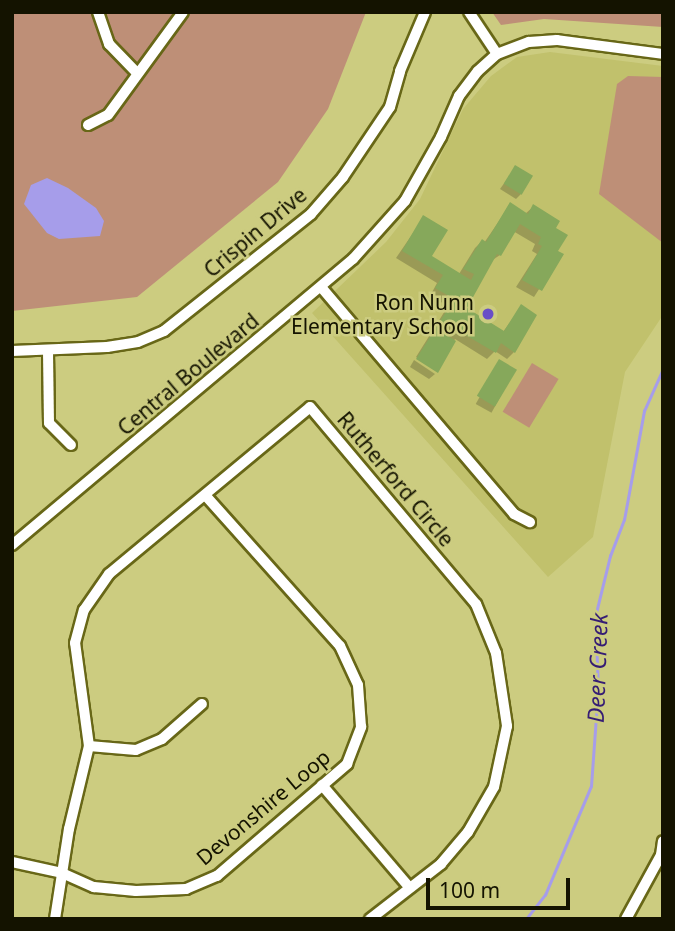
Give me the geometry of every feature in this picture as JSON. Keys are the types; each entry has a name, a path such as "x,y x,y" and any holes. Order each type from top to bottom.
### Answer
{"street":[{"path":"98,12 109,44 137,73"},
{"path":"88,125 108,115 183,12"},
{"name":"Crispin Drive","path":"12,351 48,352 138,342 164,331 311,214 343,177 390,107 400,71 425,12"},
{"path":"469,12 497,54"},
{"name":"Central Boulevard","path":"12,545 353,259 405,201 441,136 459,96 478,71 497,54 529,42 557,40 663,54"},
{"path":"321,287 514,514 530,522"},
{"path":"48,352 49,423 71,445"},
{"name":"Rutherford Circle","path":"55,919 89,746 75,643 84,610 109,574 310,407 476,604 496,653 507,726 494,787 468,832 441,864 370,919"},
{"name":"Devonshire Loop","path":"12,862 62,873 94,887 136,891 186,889 216,876 347,764 361,727 358,685 340,646 206,496"},
{"path":"89,746 136,750 162,739 202,704"},
{"path":"322,785 410,888"},
{"path":"626,919 662,855 663,841"}],"shaded area":[{"path":"12,12 366,12 328,109 278,182 137,297 12,311"},
{"path":"492,12 663,12 663,27 544,19 501,25"},
{"name":"Ron Nunn Elementary School","path":"550,52 663,66 663,315 625,372 593,537 548,577 312,313 386,242 420,199 463,109 491,76 517,57"},
{"path":"628,76 663,77 663,243 599,194 617,84"},
{"path":"47,178 68,188 96,208 104,221 100,236 59,239 47,233 24,204 31,185"},
{"path":"532,363 559,379 529,428 503,412"}],"building":[{"path":"515,165 533,176 522,195 504,184"},
{"path":"510,202 528,214 533,204 560,221 556,228 568,235 558,251 564,254 542,291 522,280 542,246 538,244 541,237 520,224 501,256 497,254 467,308 504,331 521,304 537,315 515,353 501,343 496,353 445,323 440,331 456,341 438,373 416,359 454,299 435,288 443,275 402,251 423,215 448,230 432,256 471,280 474,274 463,269 482,239 486,242"},
{"path":"499,359 517,370 495,407 477,396"}],"waterway":[{"name":"Deer Creek","path":"526,919 545,895 591,786 598,688 595,617 610,556 624,520 644,411 663,369"}],"place":[{"name":"Ron Nunn Elementary School","path":"488,314"}]}
